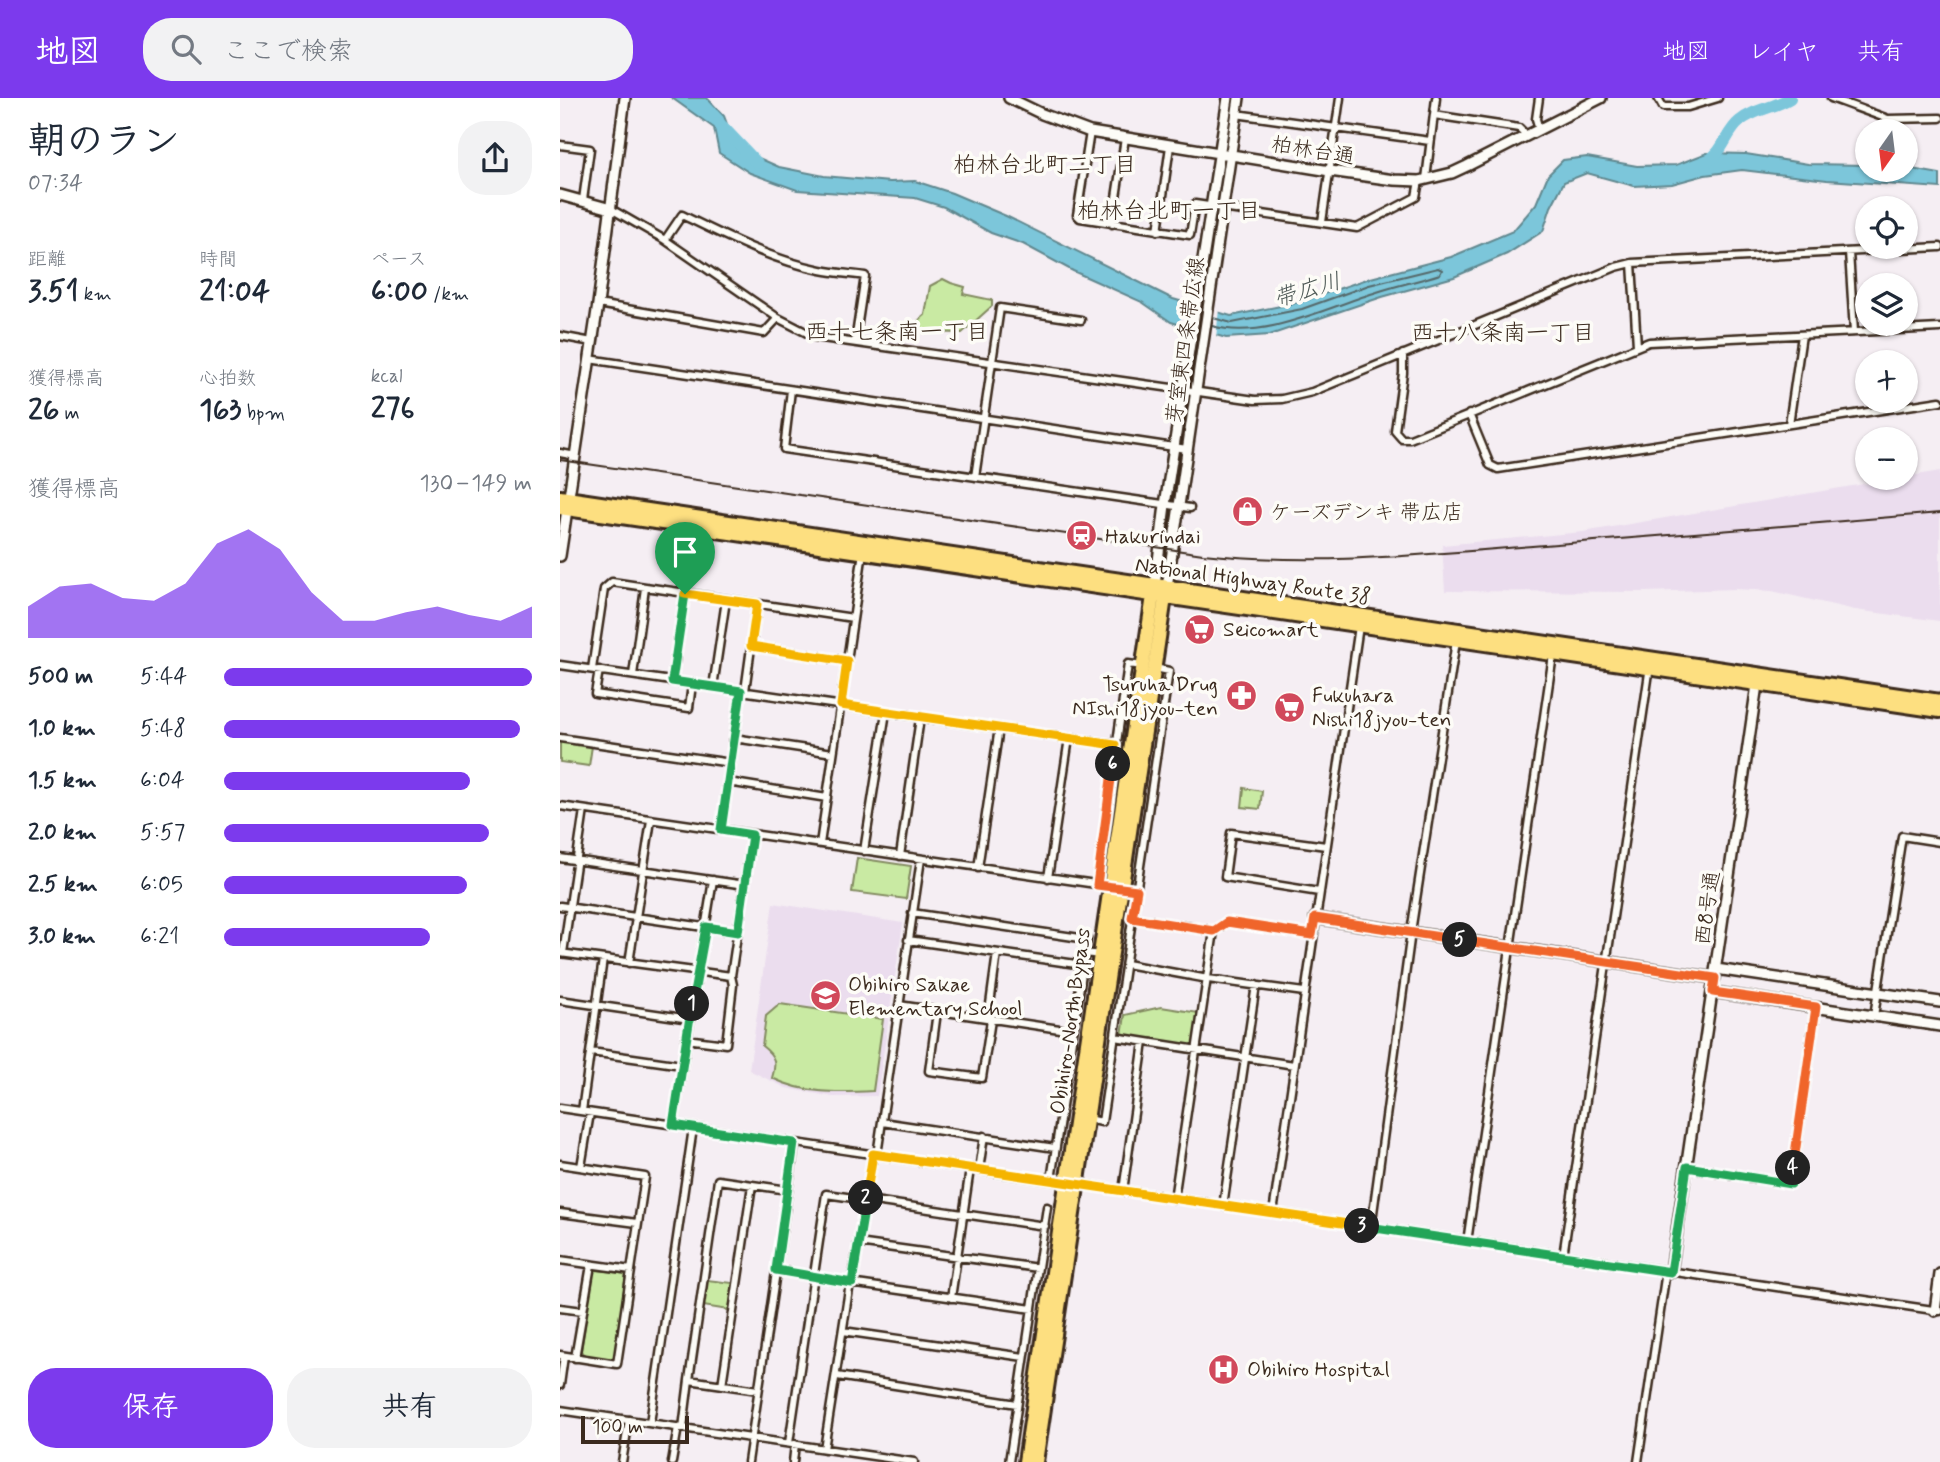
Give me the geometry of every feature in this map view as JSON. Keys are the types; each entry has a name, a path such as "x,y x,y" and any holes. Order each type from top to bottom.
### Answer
{"highway":[{"name":"National Highway Route 38","path":"564,503 1651,664 1940,701"},
{"path":"1036,1462 1072,1184 1088,1119 1109,886 1160,592"},
{"name":"National Highway Route 38","path":"1758,679 1940,712"},
{"name":"Obihiro-North Bypass","path":"1025,1462 1057,1245 1072,1184 1109,886"}],"street":[{"path":"560,556 564,503 576,456 625,98"},
{"name":"柏林台通","path":"1009,98 1090,132 1394,180 1422,180 1452,173 1601,98"},
{"name":"芽室東四条帯広線","path":"1160,592 1165,505 1227,98"},
{"name":"芽室東四条帯広線","path":"1160,592 1179,507 1238,98"},
{"path":"1322,222 1340,98"},
{"path":"1090,132 1077,215 1080,218 1190,235 1195,204 1357,228 1416,197 1430,141 1436,98"},
{"path":"1539,98 1536,119 1539,129"},
{"path":"1658,98 1663,107 1688,107 1718,98"},
{"path":"1831,98 1888,120 1940,118"},
{"path":"1236,114 1430,141"},
{"path":"1434,115 1519,128 1527,136"},
{"path":"1112,224 1125,138"},
{"path":"560,145 590,149 583,200"},
{"path":"1158,231 1170,146"},
{"path":"560,195 611,208 664,240 778,318 815,337 1255,400 1282,399 1312,392 1616,267 1632,263 1940,247"},
{"path":"664,240 682,215 742,245 769,255 821,270 865,276 855,342"},
{"path":"1849,252 1854,332"},
{"path":"1632,263 1637,346"},
{"path":"598,304 764,333 778,318"},
{"path":"975,477 1000,308 1081,320"},
{"path":"1403,354 1395,431 1402,439 1409,439 1650,342 1940,328"},
{"path":"1789,424 1802,335"},
{"path":"560,336 592,342"},
{"path":"589,359 1187,449"},
{"path":"791,390 784,449 1190,509"},
{"path":"1469,414 1490,465 1498,469 1940,401"},
{"path":"560,453 576,456"},
{"path":"820,844 864,547"},
{"path":"692,684 689,708 595,694 604,589 612,582 853,618"},
{"path":"633,675 645,588"},
{"path":"672,681 685,594"},
{"path":"713,687 726,600"},
{"path":"721,830 757,604"},
{"path":"1273,1213 1359,621"},
{"path":"1370,1228 1457,635"},
{"path":"751,646 847,661"},
{"path":"1467,1242 1554,650"},
{"path":"1088,1119 1102,1122 1169,671 1128,664 1115,745 1109,886"},
{"path":"1563,1256 1651,664"},
{"path":"560,665 1115,745"},
{"name":"西8号通","path":"1668,1272 1687,1167 1758,679"},
{"path":"864,851 886,712"},
{"path":"900,856 920,718"},
{"path":"978,868 999,728"},
{"path":"734,737 834,753"},
{"path":"560,738 731,763"},
{"path":"1048,877 1069,738"},
{"path":"728,782 827,798"},
{"path":"560,806 1137,890"},
{"path":"584,810 561,953 732,976"},
{"path":"629,963 651,820"},
{"path":"1319,892 1225,877 1231,833 1326,846"},
{"path":"686,1039 726,1044 732,976 752,835"},
{"path":"1874,1016 1902,836 1940,842"},
{"path":"560,858 745,885"},
{"path":"824,1448 865,1200 882,1122 920,859"},
{"path":"673,1125 713,880"},
{"path":"560,906 738,932"},
{"path":"912,913 1087,939 1051,1180"},
{"path":"1132,918 1214,931 1227,922 1312,935"},
{"path":"1315,918 1607,962 1940,1002"},
{"path":"1174,1199 1214,931"},
{"path":"908,940 1083,965"},
{"path":"937,1012 929,1071 982,1078 997,953"},
{"path":"1085,953 1100,955"},
{"path":"582,1111 603,959"},
{"path":"1126,964 1304,992"},
{"path":"1223,1206 1256,985"},
{"path":"1713,992 1940,1026"},
{"path":"560,1000 690,1019"},
{"path":"899,1005 1073,1031"},
{"path":"1687,1167 1791,1184 1816,1007"},
{"path":"1115,1037 1294,1065"},
{"path":"1123,1191 1144,1042"},
{"path":"591,1052 682,1065"},
{"path":"560,1108 1937,1311 1940,1274"},
{"path":"581,1167 590,1113"},
{"path":"882,1122 1055,1147"},
{"path":"650,1423 693,1128"},
{"path":"979,1170 984,1136"},
{"path":"748,1462 794,1143"},
{"path":"560,1164 645,1177 617,1364 562,1356 560,1385"},
{"path":"951,1298 970,1169"},
{"path":"673,1462 689,1380 718,1180 788,1190"},
{"path":"722,1385 752,1185"},
{"path":"793,1462 792,1444 826,1194 1045,1226"},
{"path":"1009,1462 1047,1207"},
{"path":"560,1213 637,1223"},
{"path":"859,1243 1038,1268"},
{"path":"1042,1244 1057,1245"},
{"path":"560,1260 631,1270"},
{"path":"575,1358 591,1265"},
{"path":"776,1270 1032,1309"},
{"path":"1638,1462 1668,1272"},
{"path":"560,1308 583,1311"},
{"path":"843,1331 1024,1357"},
{"path":"836,1376 1017,1404"},
{"path":"689,1380 758,1390"},
{"path":"560,1410 914,1462"},
{"path":"622,1462 629,1420"}],"shaded area":[{"path":"1940,471 1940,621 1855,610 1772,591 1445,591 1442,545 1583,532 1855,486 1855,490 1918,490 1918,475"},
{"name":"Obihiro Sakae Elementary School","path":"773,903 903,923 877,1096 833,1097 786,1088 749,1070"}],"green space":[{"path":"943,279 965,287 963,294 992,300 992,306 962,333 918,332 918,321 925,315 930,286"},
{"path":"560,741 592,746 589,766 560,762"},
{"path":"1244,788 1262,791 1260,809 1242,807"},
{"path":"857,858 911,866 906,899 852,892"},
{"path":"780,1004 883,1019 873,1091 809,1090 772,1078 774,1060 762,1046 766,1016"},
{"path":"1161,1007 1199,1013 1194,1046 1122,1035 1125,1015"},
{"path":"597,1270 626,1274 615,1356 609,1360 584,1355 581,1351 593,1273"},
{"path":"707,1280 733,1283 729,1310 703,1306"}],"water":[{"path":"672,98 707,98 724,116 736,148 779,167 824,176 890,182 915,181 952,193 1006,216 1173,299 1231,316 1300,302 1367,279 1451,257 1513,231 1536,204 1548,175 1563,160 1587,157 1637,166 1676,165 1707,153 1746,154 1808,164 1855,165 1855,182 1742,170 1705,175 1672,184 1634,186 1587,173 1564,182 1551,207 1543,231 1507,254 1454,277 1382,297 1270,335 1226,338 1171,322 1142,302 1073,271 1023,244 991,233 944,207 915,198 797,190 750,173 719,153 714,128"},
{"path":"1918,170 1940,174 1940,188 1855,182 1918,182"}],"pier":[{"path":"1184,299 1219,309 1216,338 1179,328"}],"waterway":[{"path":"1705,163 1716,154 1740,121 1790,98"},
{"name":"帯広川","path":"719,123 757,163"}],"railway":[{"path":"560,460 1203,554 1285,559 1409,556 1940,513"}],"place":[{"name":"ケーズデンキ 帯広店","path":"1247,512"},
{"name":"Hakurindai","path":"1082,536"},
{"name":"Seicomart","path":"1200,629"},
{"name":"Tsuruha Drug NIshi18jyou-ten","path":"1241,696"},
{"name":"Fukuhara Nishi18jyou-ten","path":"1289,707"},
{"name":"Obihiro Sakae Elementary School","path":"825,996"},
{"name":"Obihiro Hospital","path":"1224,1369"}],"district":[{"name":"柏林台北町二丁目","path":"1045,164"},
{"name":"柏林台北町一丁目","path":"1169,210"},
{"name":"西十七条南一丁目","path":"897,331"},
{"name":"西十八条南一丁目","path":"1503,332"}],"route":[{"path":"685,594 757,604 751,646 847,661 841,705 1115,745 1097,885 1137,890 1132,918 1214,931 1227,922 1312,935 1315,918 1715,978 1713,992 1816,1007 1791,1184 1687,1167 1671,1272 873,1154 852,1283 776,1270 794,1143 673,1125 706,927 738,932 752,835 721,830 741,691 672,681 685,594"}]}
